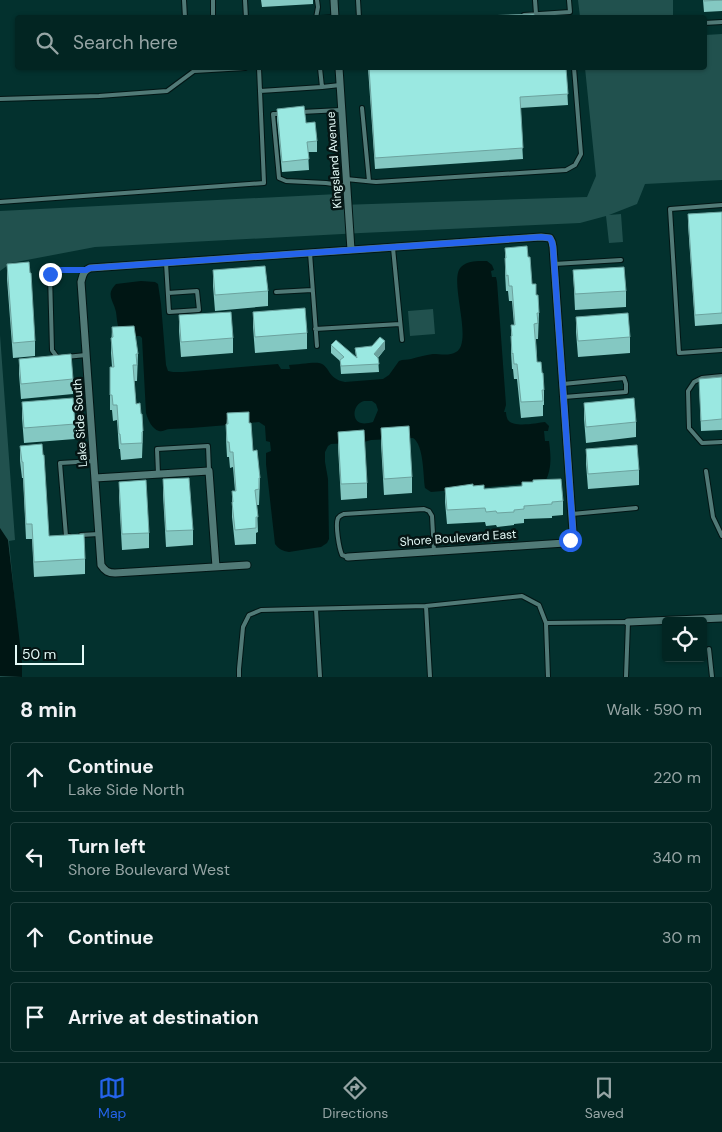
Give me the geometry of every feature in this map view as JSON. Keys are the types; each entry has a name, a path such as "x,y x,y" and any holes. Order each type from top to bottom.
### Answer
{"street":[{"path":"334,0 335,15"},
{"name":"Kingsland Avenue","path":"338,70 351,250"},
{"path":"85,271 90,268 541,237 550,238 553,247 572,514"},
{"name":"Lake Side South","path":"85,271 81,282 101,565 109,573 216,567"},
{"path":"95,478 209,470 216,567 247,565"},
{"name":"Shore Boulevard East","path":"348,557 565,542 570,540 573,532 572,514"},
{"path":"628,622 722,618"}],"lane":[{"path":"184,0 185,15"},
{"path":"213,0 213,15"},
{"path":"245,0 246,15"},
{"path":"317,15 318,0"},
{"path":"358,0 359,15"},
{"path":"535,0 536,14"},
{"path":"517,15 570,12 569,0"},
{"path":"707,23 722,22"},
{"path":"188,70 188,75"},
{"path":"0,99 99,96 167,91 194,71 211,70"},
{"path":"0,202 264,184 259,70"},
{"path":"320,70 322,87"},
{"path":"342,110 273,114 278,178 286,182 347,183 566,170 575,165 581,154 574,70"},
{"path":"260,91 340,85"},
{"path":"362,108 369,181"},
{"path":"722,205 670,209 679,353 722,350"},
{"path":"392,247 402,340"},
{"path":"310,253 316,346"},
{"path":"554,264 621,260"},
{"path":"166,263 168,293 170,312 199,310 197,291 168,293"},
{"path":"85,271 56,270 50,274 52,350 57,357 86,355"},
{"path":"276,292 312,290"},
{"path":"315,329 400,324"},
{"path":"722,376 702,378 694,382 688,390 689,428 702,443 722,442"},
{"path":"563,384 624,378 626,384 626,392 564,397"},
{"path":"158,474 157,449 208,446 209,470"},
{"path":"94,461 60,463 66,536 99,534"},
{"path":"706,471 714,517 722,536"},
{"path":"572,514 636,508"},
{"path":"348,557 342,555 340,549 337,520 340,516 344,514 424,509 429,511 432,516 434,552"},
{"path":"239,677 243,627 249,615 261,610 426,606 522,596 539,605 546,623 548,677"},
{"path":"426,606 430,677"},
{"path":"316,608 320,677"},
{"path":"546,623 628,622 626,677"},
{"path":"709,649 712,677"}],"shaded area":[{"path":"578,0 673,0 673,15 580,15"},
{"path":"722,34 722,180 645,184 637,204 609,215 621,214 623,242 609,243 606,216 580,223 95,247 11,263 0,271 0,211 338,194 340,205 587,197 596,176 585,70 707,70 707,35"},
{"path":"487,261 492,265 494,270 491,271 492,277 496,277 497,282 506,405 504,412 506,412 508,420 515,424 545,422 549,426 548,431 544,431 545,441 549,441 550,457 549,472 545,482 431,492 425,488 421,453 417,442 413,438 331,444 325,452 328,479 329,539 321,547 289,552 281,550 275,544 266,464 266,453 271,451 270,442 266,441 265,426 259,422 162,431 154,428 146,413 142,338 119,329 111,298 111,291 116,284 141,281 158,284 168,371 183,372 278,364 281,369 290,369 289,365 319,363 323,364 335,378 345,382 383,379 389,375 400,360 430,354 456,352 461,346 463,336 457,284 458,274 461,267 467,263","holes":["364,401 372,401 376,404 378,410 373,422 361,423 355,416 357,405"]},
{"path":"433,309 435,334 410,336 408,311"},
{"path":"0,335 15,540 9,541 22,677 0,677"},
{"path":"0,528 8,540 22,662 22,677 0,676"}],"building":[{"path":"369,70 566,70 568,94 520,97 523,148 375,158"},
{"path":"304,106 306,123 315,122 317,141 307,142 309,159 282,162 277,109"},
{"path":"722,212 722,313 695,315 688,214"},
{"path":"527,246 528,257 530,257 532,284 536,284 536,295 538,295 538,323 534,324 537,362 541,362 544,390 542,390 543,401 521,402 517,364 514,364 512,354 511,325 515,325 512,286 509,286 508,275 506,276 505,248"},
{"path":"29,262 35,341 13,343 7,264"},
{"path":"265,266 268,291 215,295 213,270"},
{"path":"624,267 626,291 575,294 573,270"},
{"path":"305,308 307,333 255,337 253,312"},
{"path":"231,312 233,338 181,342 179,315"},
{"path":"628,313 630,337 578,341 576,317"},
{"path":"134,326 138,354 136,354 137,365 133,365 136,404 140,403 142,414 142,443 121,444 117,405 113,405 112,395 110,395 110,367 114,367 111,338 113,337 112,327"},
{"path":"380,337 385,341 374,354 378,358 379,364 341,366 340,360 344,357 331,345 336,340 357,358 355,348 372,346"},
{"path":"71,354 73,379 21,384 19,359"},
{"path":"722,377 722,419 701,421 699,379"},
{"path":"73,398 75,424 24,428 22,402"},
{"path":"634,398 636,422 586,427 584,403"},
{"path":"249,412 253,451 257,450 260,478 259,489 255,490 258,517 256,517 256,528 235,530 232,491 236,491 233,452 230,452 229,442 227,442 227,413"},
{"path":"409,426 412,477 384,479 381,428"},
{"path":"364,430 367,483 341,484 338,432"},
{"path":"42,444 49,536 84,534 85,559 34,562 32,524 26,524 23,462 20,446"},
{"path":"637,445 639,470 588,474 586,449"},
{"path":"189,478 193,530 166,531 163,479"},
{"path":"561,479 563,501 552,502 552,504 524,506 524,509 514,510 514,512 497,513 496,511 486,512 485,508 447,510 445,488 473,484 473,486 484,485 484,489 522,486 522,482 533,482 533,480"},
{"path":"146,480 149,533 122,534 119,482"}],"route":[{"path":"50,274 56,270 86,270 90,268 541,237 550,238 553,247 573,532 570,540"}]}
